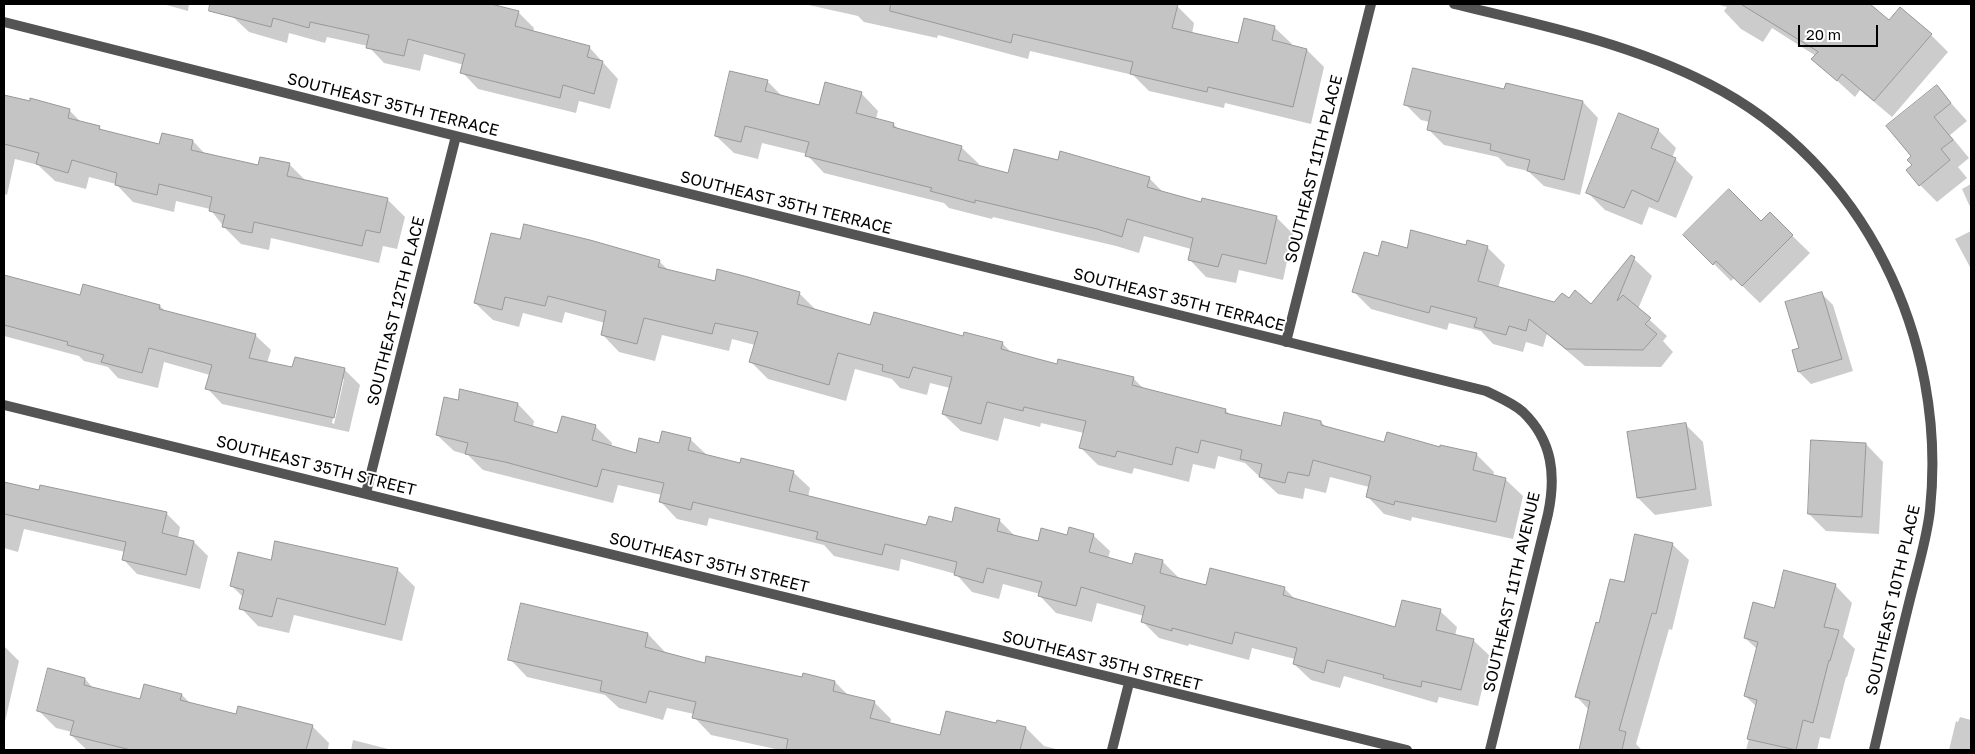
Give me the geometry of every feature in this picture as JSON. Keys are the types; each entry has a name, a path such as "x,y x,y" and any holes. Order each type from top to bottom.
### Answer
{"street":[{"name":"SOUTHEAST 11TH PLACE","path":"1286,342 1371,4"},
{"name":"SOUTHEAST 10TH PLACE","path":"1454,4 1604,41 1646,56 1706,82 1732,96 1789,138 1814,164 1839,192 1880,253 1896,285 1910,322 1920,360 1931,438 1932,478 1930,512 1923,547 1874,750"},
{"name":"SOUTHEAST 35TH TERRACE","path":"4,22 1486,392 1509,402 1523,412 1544,441"},
{"name":"SOUTHEAST 12TH PLACE","path":"366,493 456,136"},
{"name":"SOUTHEAST 35TH STREET","path":"4,405 1407,750"},
{"name":"SOUTHEAST 11TH AVENUE","path":"1490,750 1551,496 1553,478 1544,441"},
{"path":"1112,750 1129,683"}],"building":[{"path":"210,4 491,4 519,11 515,26 590,46 587,57 603,61 594,94 563,85 560,98 460,73 465,54 408,39 404,56 366,48 369,35 310,22 309,28 273,18 271,27 209,11"},
{"path":"891,4 1178,4 1172,28 1238,43 1244,18 1275,26 1272,40 1307,49 1293,107 1208,87 1207,92 1130,74 1133,62 1013,34 1011,43 890,11"},
{"path":"1741,4 1870,4 1889,20 1900,7 1932,34 1874,101 1842,74 1837,81 1811,59 1818,52"},
{"path":"1413,68 1504,89 1506,83 1583,101 1564,180 1527,171 1530,160 1490,150 1491,144 1427,130 1431,111 1404,105"},
{"path":"730,71 768,80 765,91 819,105 825,82 862,92 856,113 894,123 893,127 962,146 958,160 1008,173 1014,149 1058,160 1060,151 1150,177 1147,187 1201,202 1202,198 1277,216 1266,264 1222,254 1218,267 1188,260 1193,238 1127,219 1122,237 1097,229 975,200 975,203 930,191 932,188 805,156 809,142 745,126 741,142 715,136"},
{"path":"1937,85 1951,103 1934,117 1953,140 1941,149 1950,160 1919,186 1906,170 1912,165 1907,160 1911,156 1886,126"},
{"path":"4,95 30,101 30,98 70,109 68,118 100,126 99,129 159,144 162,133 193,140 191,150 258,165 260,157 290,163 287,176 388,198 380,233 366,230 362,246 254,222 252,233 222,227 225,215 209,211 212,197 159,184 157,195 115,185 117,173 72,160 68,173 36,164 39,153 4,144"},
{"path":"1619,113 1659,129 1651,148 1676,158 1658,202 1632,190 1624,208 1586,193"},
{"path":"1729,189 1761,221 1770,212 1793,235 1742,286 1716,261 1713,265 1683,235"},
{"path":"524,224 660,260 658,267 715,281 717,269 800,292 797,304 870,325 874,312 963,336 964,332 1003,342 1001,349 1057,364 1058,359 1134,377 1132,385 1226,409 1225,413 1281,426 1284,412 1321,421 1321,425 1384,442 1387,432 1440,447 1440,445 1477,453 1473,470 1506,478 1496,522 1395,501 1394,505 1366,497 1371,476 1313,460 1309,476 1288,472 1285,483 1259,477 1262,464 1240,459 1242,450 1201,440 1198,453 1176,447 1172,465 1117,451 1115,457 1079,448 1086,421 1024,407 1023,411 987,402 981,424 942,414 952,377 913,367 909,378 882,371 883,365 838,353 829,385 749,362 758,332 715,323 712,334 644,318 637,344 601,335 606,311 548,296 545,306 505,297 502,310 474,303 491,233 520,239"},
{"path":"1411,230 1466,245 1467,240 1488,246 1478,281 1554,302 1562,293 1569,298 1575,290 1591,304 1631,255 1635,257 1617,301 1623,295 1651,318 1645,324 1657,334 1643,350 1566,349 1529,319 1526,331 1509,326 1506,335 1474,327 1477,318 1431,306 1429,313 1352,292 1364,252 1378,256 1382,241 1407,248"},
{"path":"4,275 80,295 83,284 160,305 159,309 256,334 249,358 292,367 295,357 345,368 334,418 205,389 212,365 149,348 142,373 101,362 104,355 67,345 68,342 4,325"},
{"path":"1822,292 1842,359 1798,372 1792,350 1799,348 1785,302"},
{"path":"460,389 518,403 514,421 557,433 562,416 596,425 592,440 636,453 639,438 659,443 662,431 691,438 688,450 740,463 741,458 794,471 789,491 926,525 929,516 952,522 955,507 1000,519 997,531 1038,541 1041,528 1067,535 1069,527 1094,534 1089,552 1132,564 1135,553 1163,560 1160,573 1206,585 1210,568 1285,587 1283,595 1395,627 1402,600 1441,609 1436,630 1474,639 1461,690 1422,681 1421,687 1383,678 1384,675 1327,660 1324,673 1293,664 1297,648 1235,632 1232,644 1172,628 1172,631 1141,622 1145,606 1081,587 1076,606 1038,596 1042,582 987,568 983,583 954,575 957,562 885,544 882,555 816,539 818,532 693,502 691,510 659,502 664,483 602,469 597,487 505,462 465,454 468,443 436,435 444,397 458,400"},
{"path":"1686,423 1696,489 1637,498 1627,432"},
{"path":"1811,440 1866,443 1862,517 1808,514"},
{"path":"4,482 39,490 40,485 167,512 162,533 194,541 186,575 122,560 126,542 4,514"},
{"path":"1635,534 1673,543 1656,614 1652,613 1619,730 1626,732 1622,750 1579,750 1590,701 1575,697 1596,622 1599,623 1610,579 1624,582"},
{"path":"275,541 398,568 385,625 277,598 272,617 239,609 244,590 230,586 238,552 271,560"},
{"path":"1784,570 1836,584 1824,627 1839,630 1829,660 1813,723 1803,720 1796,750 1747,739 1757,700 1744,696 1758,642 1744,638 1753,602 1774,608"},
{"path":"521,603 648,633 645,647 705,663 706,656 802,677 803,673 835,681 833,691 875,701 870,718 940,735 946,711 996,723 997,720 1026,727 1020,750 786,750 788,739 692,718 696,702 649,691 646,703 600,691 602,681 508,660"},
{"path":"48,668 85,678 84,685 140,699 144,684 182,694 180,700 236,714 238,706 313,725 306,750 131,750 70,735 74,721 37,711"}]}
